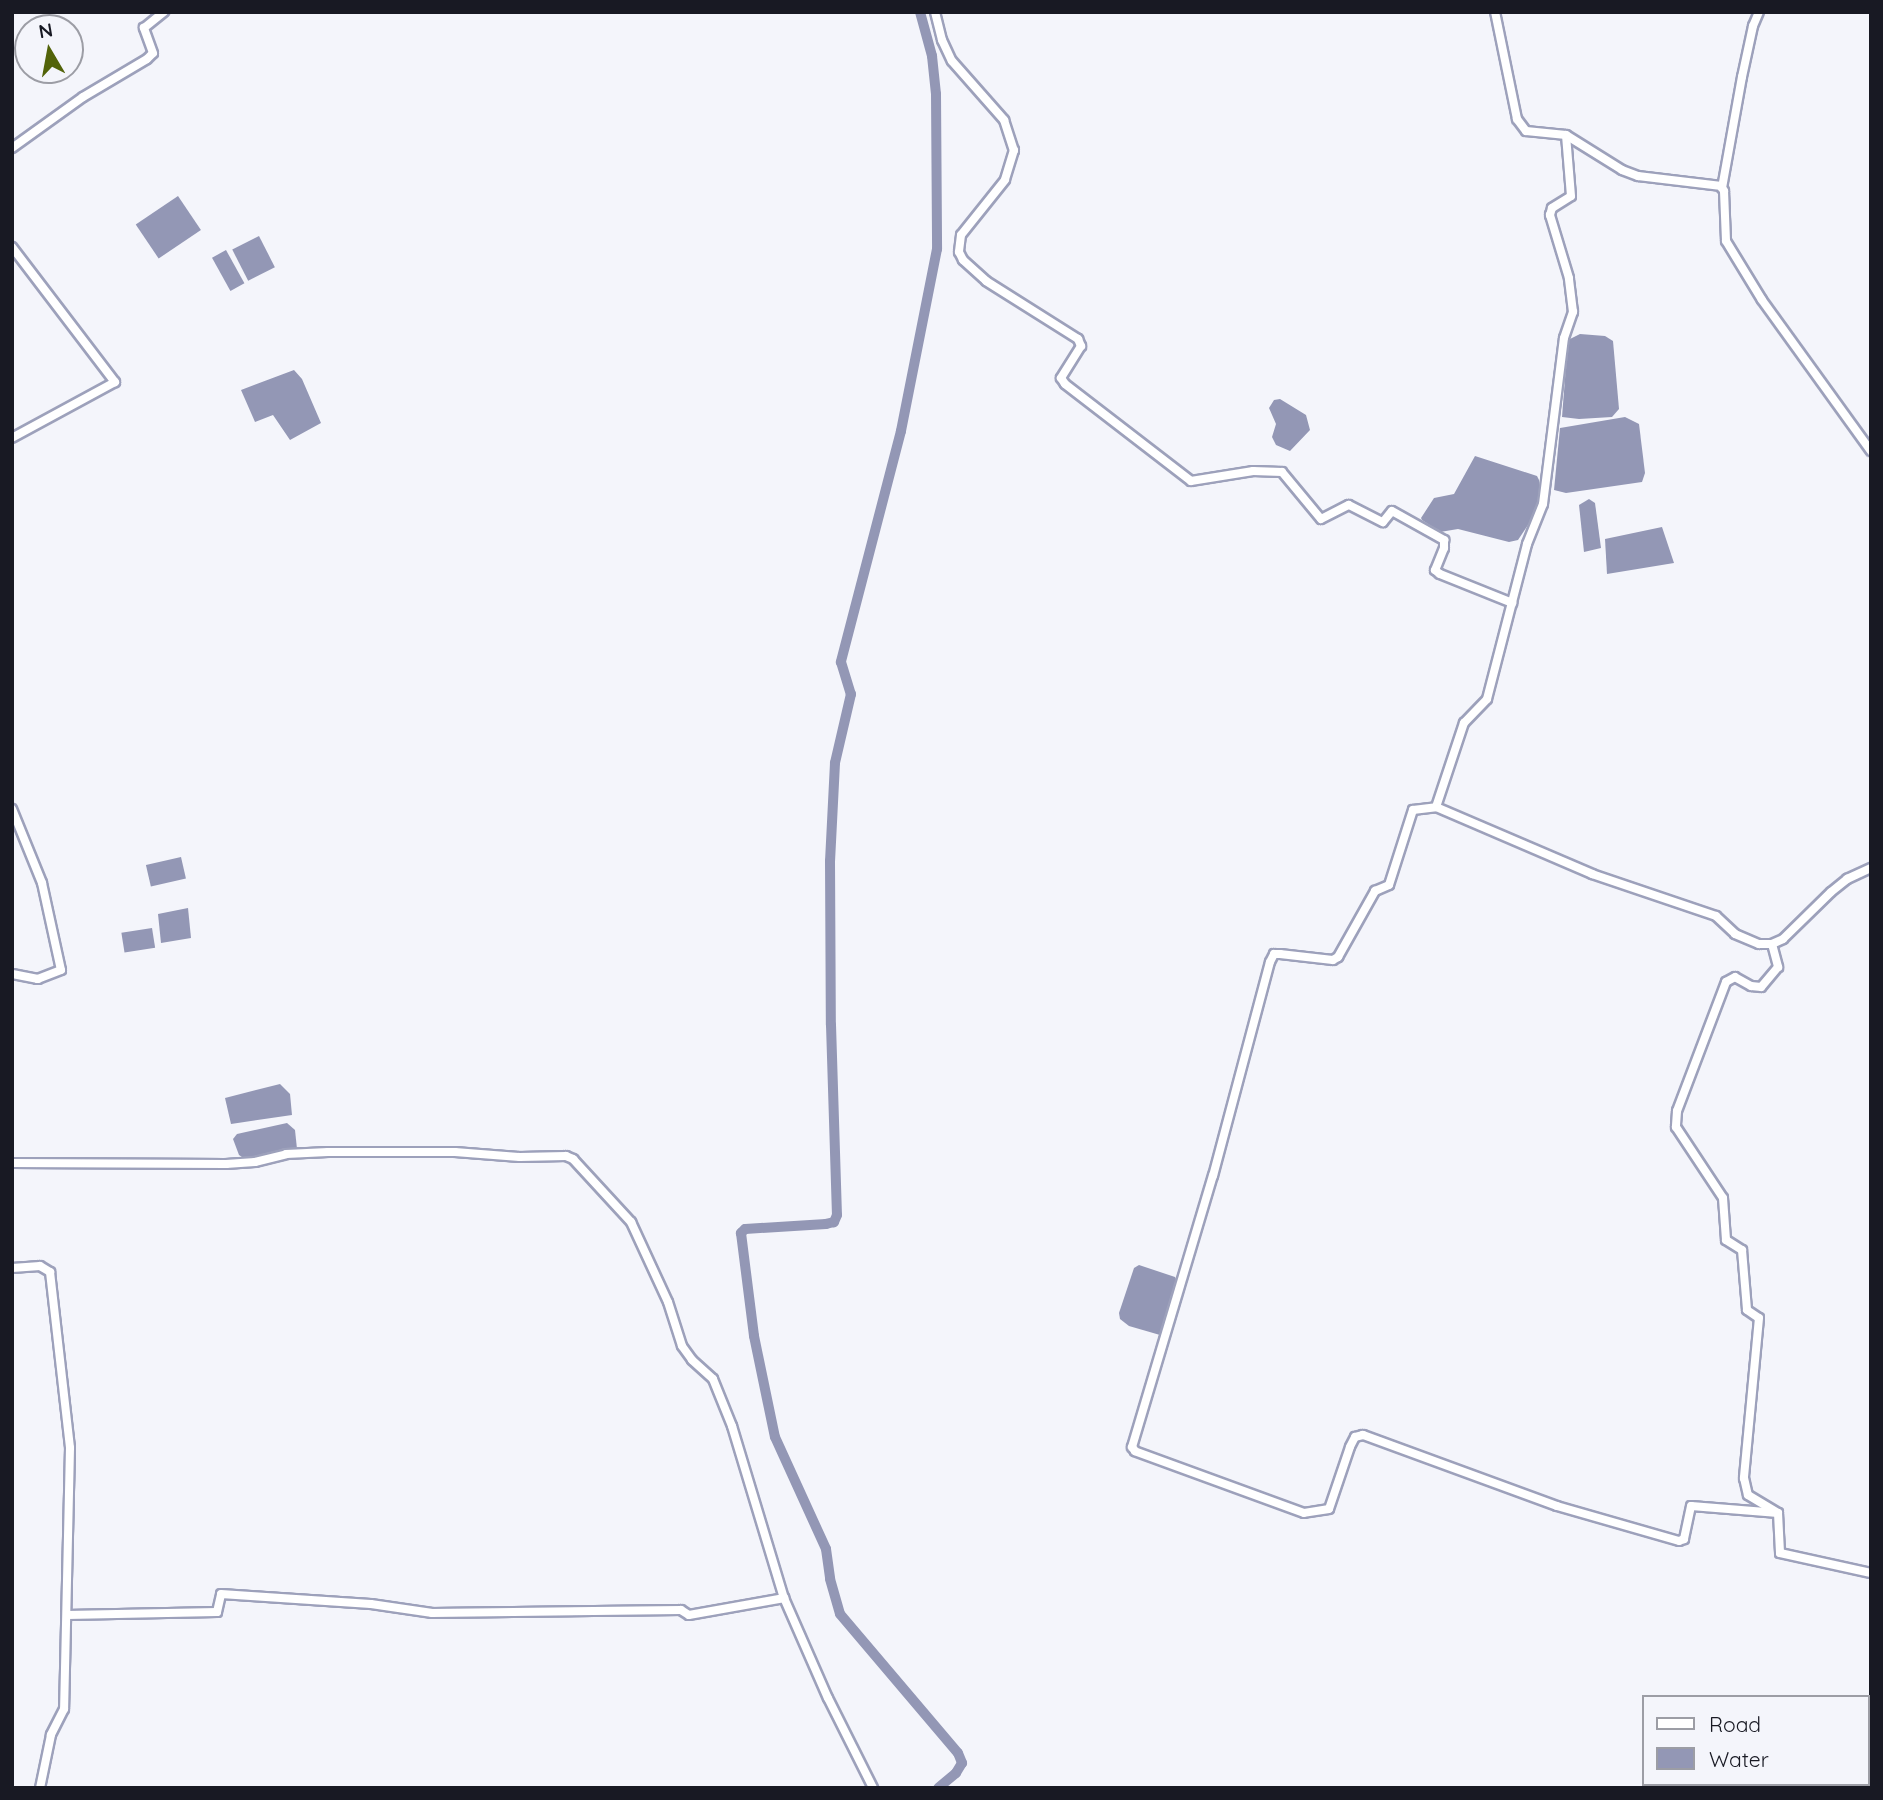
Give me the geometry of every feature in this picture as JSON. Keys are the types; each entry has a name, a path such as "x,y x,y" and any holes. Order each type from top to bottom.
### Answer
{"street":[{"path":"12,148 83,97 147,59 153,53 144,28 164,12"},
{"path":"935,12 942,40 952,61 1004,120 1014,150 1005,180 961,235 959,252 963,260 986,281 1078,339 1081,346 1062,377 1065,384 1191,481 1253,471 1282,472 1321,519 1349,505 1382,522 1392,511 1444,540 1444,548 1435,570 1512,603"},
{"path":"1495,12 1517,119 1526,131 1566,135 1622,170 1638,176 1722,188"},
{"path":"1759,12 1753,26 1742,77 1722,188 1726,241 1762,300 1871,451"},
{"path":"1436,807 1464,723 1486,699 1527,544 1543,504 1564,338 1573,312 1569,278 1550,215 1552,208 1571,196 1566,135"},
{"path":"12,247 115,382 12,438"},
{"path":"1779,1513 1691,1506 1684,1539 1679,1541 1557,1506 1363,1435 1354,1437 1329,1510 1304,1513 1135,1451 1132,1447 1213,1176 1274,954 1293,953 1333,960 1338,957 1375,891 1389,886 1413,810 1436,807 1592,874 1716,916 1735,934 1748,940 1772,944 1783,939 1847,879 1871,867"},
{"path":"12,808 42,883 61,970 38,979 12,974"},
{"path":"1772,944 1778,967 1762,987 1751,986 1735,977 1726,982 1677,1111 1676,1126 1723,1198 1727,1242 1741,1246 1746,1310 1759,1318 1760,1325 1744,1478 1748,1495 1779,1513"},
{"path":"12,1163 226,1164 255,1162 286,1154 328,1152 454,1152 520,1157 566,1156 573,1159 631,1222 668,1302 682,1346 692,1360 713,1379 732,1426 784,1598 828,1698 873,1788"},
{"path":"12,1268 46,1267 50,1272 54,1288 70,1448 64,1709 51,1735 40,1788"},
{"path":"1779,1513 1780,1553 1871,1573"},
{"path":"67,1615 217,1612 221,1594 371,1604 432,1612 681,1609 689,1615 784,1598"}],"water":[{"path":"178,196 201,230 159,259 136,225"},
{"path":"259,236 275,267 248,281 232,250"},
{"path":"226,250 244,283 230,291 212,258"},
{"path":"1580,334 1605,336 1613,341 1619,409 1612,417 1562,417 1568,340"},
{"path":"294,370 302,379 321,423 290,440 273,415 255,422 241,390"},
{"path":"1280,399 1306,415 1310,430 1290,451 1276,445 1272,437 1276,424 1269,408 1274,400"},
{"path":"1625,417 1639,424 1645,473 1642,482 1566,493 1554,490 1560,428"},
{"path":"1475,456 1537,476 1539,501 1532,519 1518,540 1509,542 1458,529 1440,532 1422,520 1434,498 1454,494"},
{"path":"1589,499 1595,503 1601,548 1584,552 1579,505"},
{"path":"1662,527 1674,563 1607,574 1605,539"},
{"path":"181,857 186,878 151,887 146,865"},
{"path":"188,908 191,938 161,943 158,914"},
{"path":"152,928 155,948 125,953 121,933"},
{"path":"280,1084 290,1094 292,1115 231,1124 225,1098"},
{"path":"287,1123 295,1130 297,1149 245,1159 239,1155 233,1139 237,1134"},
{"path":"1139,1265 1175,1277 1177,1281 1160,1335 1129,1326 1120,1319 1119,1313 1134,1268"}],"waterway":[{"path":"920,12 932,56 936,94 937,249 901,431 841,662 851,694 835,763 830,861 831,1025 837,1215 834,1222 826,1224 745,1229 741,1233 754,1336 775,1437 826,1549 830,1579 840,1614 958,1753 962,1763 956,1773 938,1788"}]}
